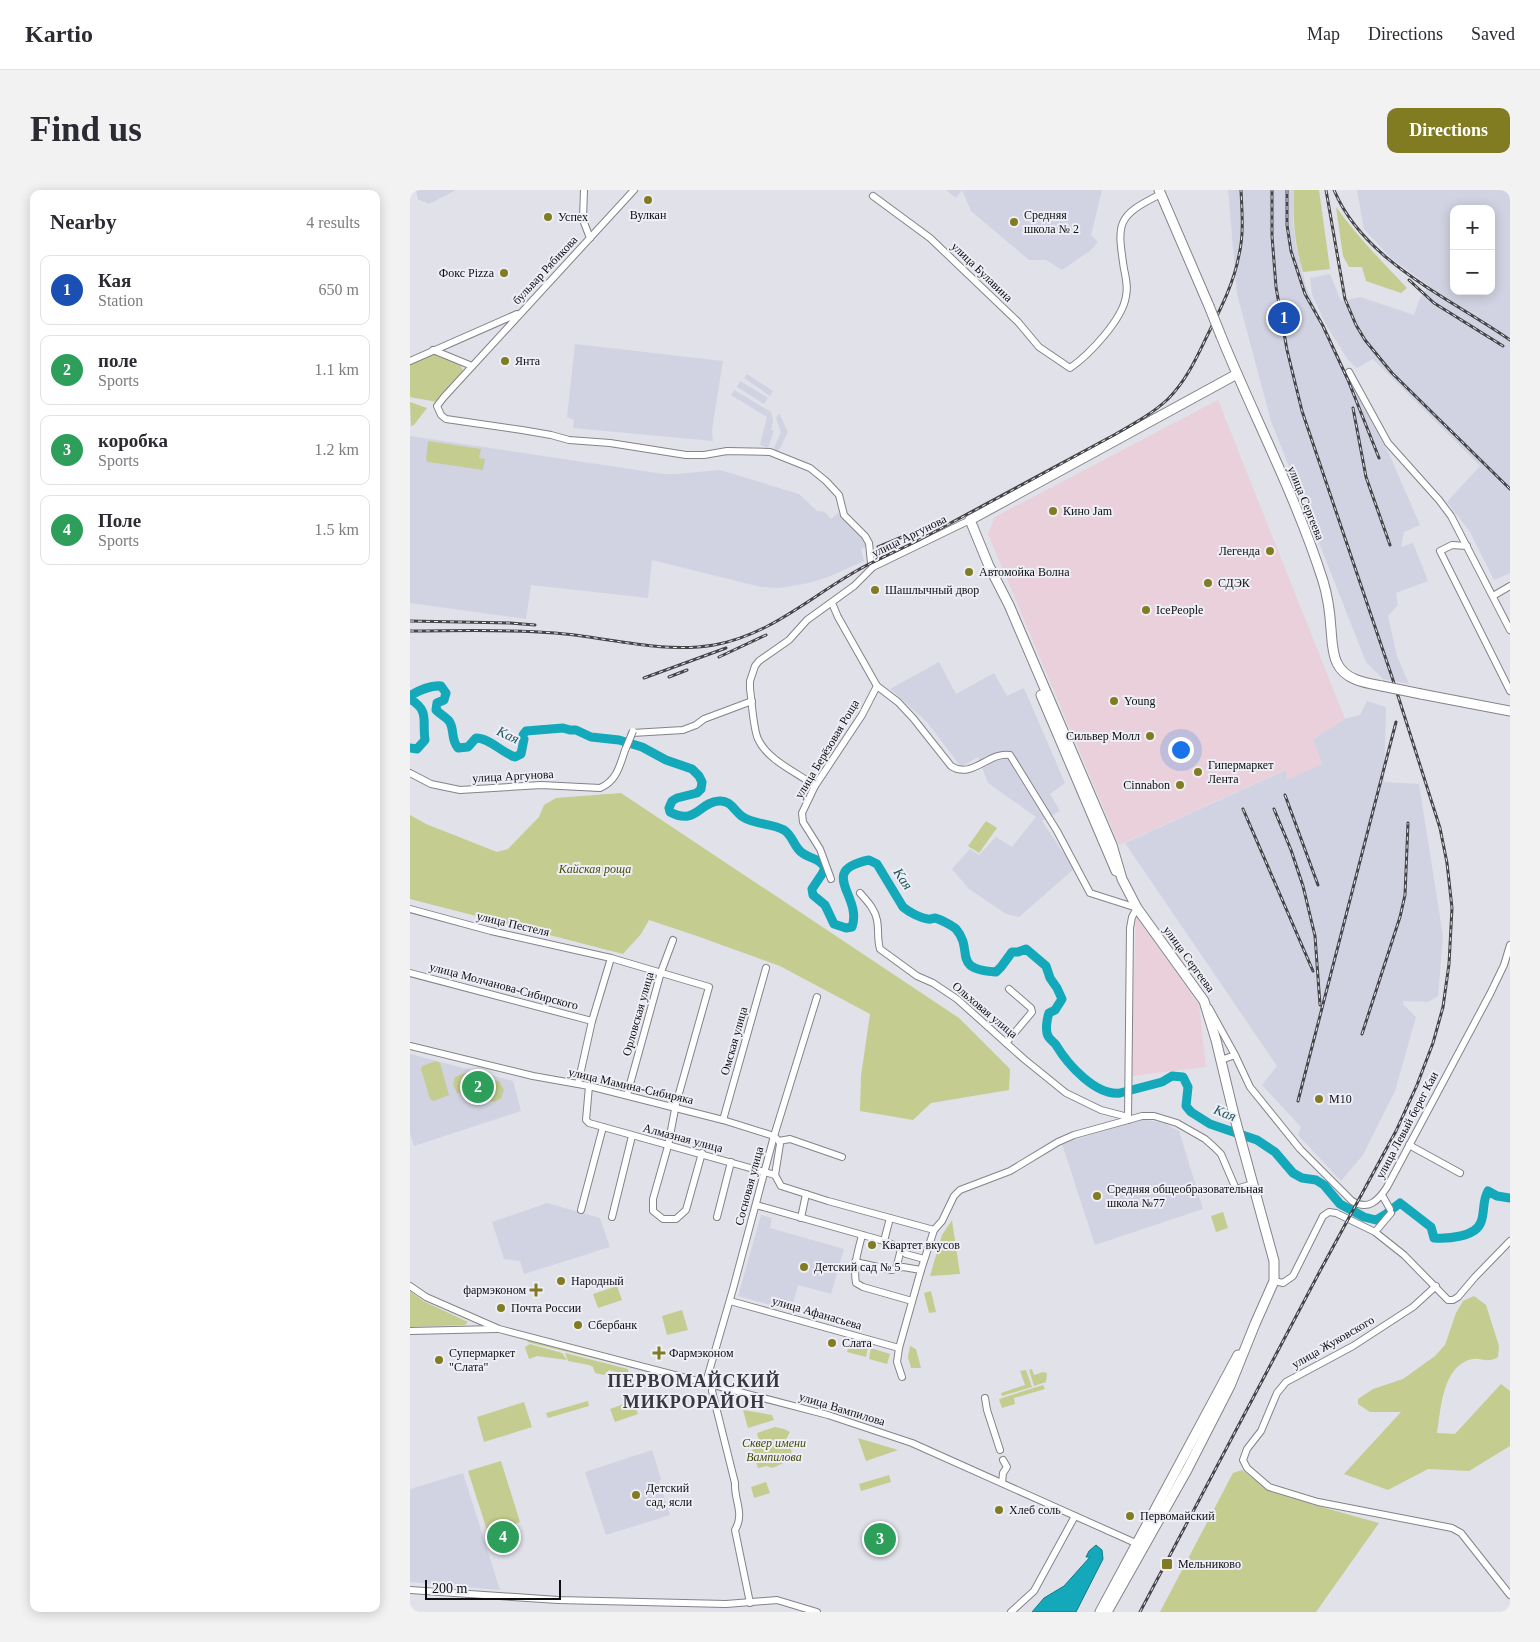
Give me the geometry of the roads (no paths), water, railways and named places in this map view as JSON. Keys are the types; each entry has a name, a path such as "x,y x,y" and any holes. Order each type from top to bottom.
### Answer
{"main road":[{"name":"улица Сергеева","path":"1160,192 1304,529 1323,580 1329,603 1332,645 1336,663 1346,674 1356,680 1510,711"},
{"name":"улица Аргунова","path":"970,520 1237,374"},
{"name":"улица Сергеева","path":"970,520 1047,718 1108,854 1137,908 1204,1001 1274,1260 1274,1281"},
{"name":"улица Сергеева","path":"990,568 1009,605 1117,858 1121,878"},
{"path":"1100,1612 1189,1467 1274,1281"},
{"path":"1108,1612 1180,1461 1227,1383"},
{"path":"1180,1461 1182,1469 1189,1467"}],"street":[{"path":"584,190 583,220 590,238"},
{"name":"бульвар Рябикова","path":"634,190 437,406 441,415 446,419 522,430 569,440 610,443 686,455 704,455 727,451 770,452 810,468 839,495 844,515 865,536 869,543 873,567"},
{"name":"улица Булавина","path":"873,196 930,238 1018,322 1039,347 1070,368 1085,358 1111,326 1125,302 1126,285 1119,233 1121,226 1125,219 1140,204 1160,192"},
{"path":"410,361 521,312"},
{"path":"433,350 472,366"},
{"path":"1349,372 1388,443 1439,500 1467,546 1510,630"},
{"name":"улица Аргунова","path":"815,786 806,783 775,762 754,742 751,730 752,701 750,681 756,666 759,661 789,640 807,620 832,602 873,567 970,520"},
{"path":"1467,546 1452,545 1440,550 1510,691"},
{"path":"1492,596 1510,586"},
{"path":"832,602 838,617 877,686 898,702 922,728 941,755 956,770 967,770 1006,754 1010,755 1057,831 1090,893 1137,908 1132,917 1130,928 1128,1118"},
{"name":"улица Берёзовая Роща","path":"831,878 820,849 803,822 802,813 815,786 862,715 877,686"},
{"name":"улица Аргунова","path":"410,773 431,784 460,790 541,785 600,788 607,785 613,779 620,767 632,734 688,728 701,720 752,701"},
{"name":"Ольховая улица","path":"860,893 869,903 878,921 880,949 918,976 932,982 957,999 1066,1093 1101,1110 1128,1118"},
{"name":"улица Пестеля","path":"410,909 491,931 611,958 708,987 675,1108"},
{"name":"Орловская улица","path":"627,1096 661,972 672,940"},
{"name":"улица Левый берег Каи","path":"1235,1055 1250,1087 1300,1149 1340,1190 1360,1206 1369,1205 1382,1195 1410,1145 1490,994 1504,965 1510,945"},
{"path":"578,1084 592,1021 611,958"},
{"name":"Омская улица","path":"723,1120 766,968"},
{"name":"улица Молчанова-Сибирского","path":"410,973 592,1021"},
{"path":"1006,1043 1032,1012 1031,1008 1009,989"},
{"name":"Сосновая улица","path":"710,1383 774,1136 817,997"},
{"path":"1204,1001 1235,1055 1221,1060"},
{"name":"улица Мамина-Сибиряка","path":"410,1046 533,1076 589,1086 723,1120 774,1136 779,1141"},
{"name":"Алмазная улица","path":"589,1086 586,1120 632,1136 765,1171 775,1175 781,1186 934,1230"},
{"path":"675,1108 668,1146 653,1198 653,1211 663,1219 676,1219 686,1210 702,1154"},
{"path":"902,1376 898,1362 898,1348 920,1270 934,1230 942,1221 954,1196 960,1190 1010,1171 1061,1140 1128,1118 1154,1116 1177,1123 1205,1139 1222,1154 1236,1189 1253,1184"},
{"path":"581,1210 603,1127"},
{"path":"612,1217 632,1136"},
{"path":"775,1175 779,1141 790,1139 842,1157"},
{"path":"1410,1145 1460,1173"},
{"path":"717,1217 731,1162"},
{"path":"801,1218 806,1194"},
{"path":"1375,1232 1390,1211 1382,1195"},
{"path":"756,1205 884,1241 906,1254 924,1259"},
{"path":"1274,1281 1283,1283 1293,1276 1323,1216 1329,1212 1336,1213 1375,1232 1404,1255 1448,1300 1455,1299 1510,1241"},
{"path":"884,1241 890,1218"},
{"path":"862,1235 856,1262 856,1283 863,1287 912,1301"},
{"path":"896,1269 900,1249"},
{"path":"856,1262 892,1270 902,1267 920,1270"},
{"name":"улица Вампилова","path":"410,1286 426,1297 500,1329 828,1415 912,1443 1140,1545"},
{"name":"улица Жуковского","path":"1436,1286 1412,1307 1353,1346 1286,1382 1277,1393 1261,1431 1246,1449 1244,1460 1247,1468 1270,1487 1318,1502 1452,1528 1461,1533 1509,1591"},
{"name":"улица Афанасьева","path":"730,1301 898,1348"},
{"path":"467,1330 474,1325 475,1321 472,1317"},
{"path":"410,1331 500,1329"},
{"path":"710,1383 735,1483 734,1493 739,1506 740,1521 735,1530 750,1603"},
{"path":"985,1398 1000,1450"},
{"path":"1002,1483 1003,1473 1007,1467 1003,1460"},
{"path":"1011,1612 1034,1591 1075,1516"},
{"path":"410,1590 558,1600 726,1604 777,1600 817,1612"}],"water":[{"path":"1096,1545 1102,1550 1103,1559 1076,1612 1032,1612 1044,1598 1064,1586 1090,1557 1086,1557 1089,1551"}],"waterway":[{"name":"Кая","path":"410,748 417,749 425,740 423,712 410,699 411,695 433,686 441,686 446,693 444,700 437,703 436,710 451,724 454,741 458,748 468,747 476,738 486,740 515,757 521,754 523,735 526,731 563,728 576,730 591,737 619,740 642,747 666,760 692,769 702,782 701,789 697,793 672,801 669,808 670,812 679,816 692,815 712,802 727,802 748,820 784,830 789,834 800,851 823,864 825,868 812,889 813,895 825,905 834,924 846,928 852,927 854,916 852,905 843,878 846,871 854,865 869,860 877,864 903,907 918,916 929,919 935,918 956,929 964,945 968,963 973,967 996,972 1012,952 1026,949 1046,966 1050,978 1062,999 1055,1010 1049,1013 1046,1028 1048,1036 1075,1070 1102,1090 1120,1093 1162,1082 1172,1076 1183,1077 1188,1087 1186,1106 1191,1112 1210,1124 1257,1140 1275,1152 1293,1173 1302,1178 1316,1180 1324,1185 1340,1204 1364,1217 1376,1220 1400,1203 1431,1227 1434,1238 1460,1236 1478,1227 1481,1222 1488,1191 1497,1196 1510,1198"}],"railway":[{"path":"410,631 537,632 575,635 654,646 694,647 734,640 772,624 858,570 919,540 1114,435 1149,414 1168,399 1192,366 1231,284 1242,239 1241,190"},
{"path":"1140,1612 1396,1131 1417,1085 1433,1043 1443,1007 1449,964 1452,908 1447,863 1440,828 1392,677 1302,411 1287,350 1276,287 1272,236 1272,190"},
{"path":"1287,190 1287,225 1291,251 1305,294 1323,326 1348,380 1379,458"},
{"path":"1326,190 1345,299 1356,325 1365,340 1392,373 1510,489"},
{"path":"1334,190 1348,215 1366,238 1387,258 1436,293 1510,340"},
{"path":"1409,280 1434,303 1503,346"},
{"path":"1353,408 1366,477 1390,545"},
{"path":"878,547 938,522"},
{"path":"410,621 535,625"},
{"path":"719,657 766,635"},
{"path":"644,678 726,648"},
{"path":"669,677 687,670"},
{"path":"1298,1101 1396,722"},
{"path":"1285,795 1318,885"},
{"path":"1243,809 1313,971"},
{"path":"1274,809 1303,886 1315,936 1320,1005"},
{"path":"1362,1034 1400,917 1405,895 1408,823"}],"place":[{"name":"Вулкан","path":"648,200"},
{"name":"Успех","path":"548,217"},
{"name":"Средняя школа № 2","path":"1014,222"},
{"name":"Фокс Pizza","path":"504,273"},
{"name":"Кая","path":"1284,318"},
{"name":"Янта","path":"505,361"},
{"name":"Кино Jam","path":"1053,511"},
{"name":"Легенда","path":"1270,551"},
{"name":"Автомойка Волна","path":"969,572"},
{"name":"СДЭК","path":"1208,583"},
{"name":"Шашлычный двор","path":"875,590"},
{"name":"IcePeople","path":"1146,610"},
{"name":"Young","path":"1114,701"},
{"name":"Сильвер Молл","path":"1150,736"},
{"name":"Гипермаркет Лента","path":"1198,772"},
{"name":"Cinnabon","path":"1180,785"},
{"name":"поле","path":"478,1087"},
{"name":"M10","path":"1319,1099"},
{"name":"Средняя общеобразовательная школа №77","path":"1097,1196"},
{"name":"Квартет вкусов","path":"872,1245"},
{"name":"Детский сад № 5","path":"804,1267"},
{"name":"Народный","path":"561,1281"},
{"name":"фармэконом","path":"536,1290"},
{"name":"Почта России","path":"501,1308"},
{"name":"Сбербанк","path":"578,1325"},
{"name":"Слата","path":"832,1343"},
{"name":"Фармэконом","path":"659,1353"},
{"name":"Супермаркет \"Слата\"","path":"439,1360"},
{"name":"Детский сад, ясли","path":"636,1495"},
{"name":"Хлеб соль","path":"999,1510"},
{"name":"Первомайский","path":"1130,1516"},
{"name":"Поле","path":"503,1537"},
{"name":"коробка","path":"880,1539"},
{"name":"Мельниково","path":"1167,1564"}],"district":[{"name":"ПЕРВОМАЙСКИЙ МИКРОРАЙОН","path":"694,1391"}],"park label":[{"name":"Кайская роща","path":"595,869"},
{"name":"Сквер имени Вампилова","path":"774,1450"}]}
